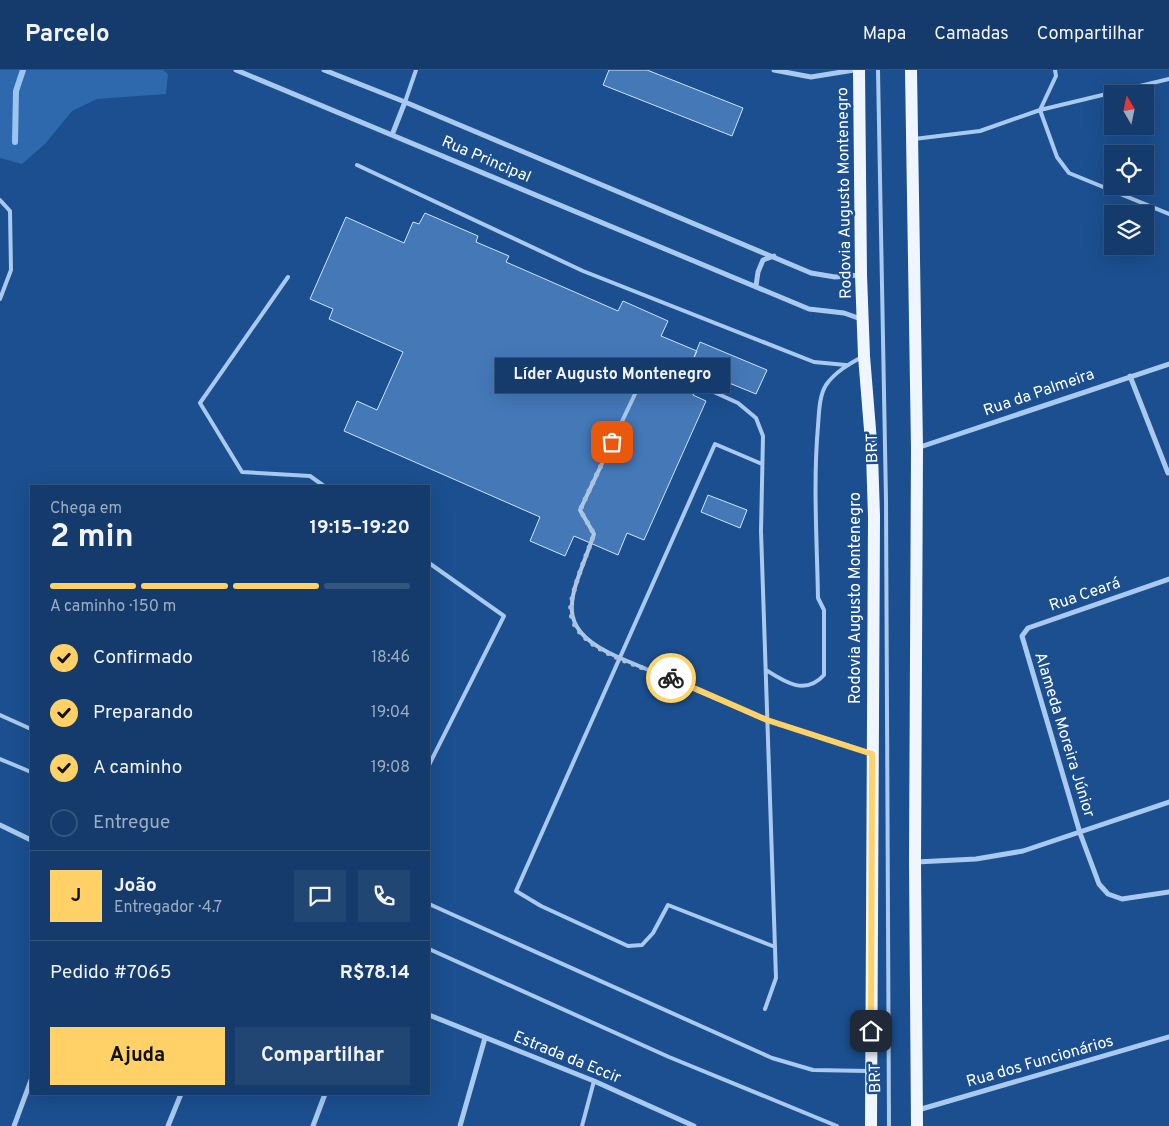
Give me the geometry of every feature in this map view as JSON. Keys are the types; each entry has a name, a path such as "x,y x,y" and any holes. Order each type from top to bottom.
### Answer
{"main road":[{"name":"Rodovia Augusto Montenegro","path":"859,70 861,275 864,356 873,472 871,1126"},
{"path":"911,70 917,448 915,862 917,1126"}],"street":[{"name":"Rua Principal","path":"236,70 810,309 844,313 863,320"},
{"name":"Rua Principal","path":"324,70 752,246 812,273 835,278 861,275"},
{"path":"774,70 811,77 854,70"},
{"path":"392,135 405,102"},
{"path":"756,286 758,272 763,260 774,256"},
{"name":"Rua da Palmeira","path":"917,448 1169,364"},
{"path":"1130,376 1168,473"},
{"name":"Rua Ceará","path":"1024,645 1022,636 1024,630 1028,628 1169,579"},
{"name":"Alameda Moreira Júnior","path":"1024,645 1080,833 1099,884 1108,894 1122,899 1169,892"},
{"name":"Alameda Moreira Júnior","path":"915,862 976,860 1023,851 1169,802"},
{"path":"0,825 30,840"},
{"name":"Estrada da Eccir","path":"430,1014 594,1081 694,1126"},
{"name":"Rua dos Funcionários","path":"917,1110 1169,1037"},
{"path":"460,1126 485,1038"},
{"path":"14,1126 30,1083"},
{"path":"168,1126 181,1095"},
{"path":"313,1126 324,1095"}],"lane":[{"path":"405,102 416,70"},
{"name":"BRT","path":"878,70 886,500 889,1126"},
{"path":"1055,70 1056,76 1040,110 1057,157 1069,174 1169,214"},
{"path":"912,139 980,131 1040,110 1169,79"},
{"path":"357,165 583,271 814,362 846,365"},
{"path":"0,200 10,211 11,270 0,299"},
{"path":"288,277 200,403 242,472 310,476 323,485"},
{"path":"766,670 797,687 807,687 816,683 824,675 824,610 818,598 816,455 820,407 826,386 846,365 864,356"},
{"path":"765,1009 776,978 767,720 761,505 763,436 756,418 749,410 738,403 674,374 644,375 580,510 594,534 571,604 572,618 577,629 596,648 767,720 872,754"},
{"path":"762,464 715,444 516,891 541,906 628,946 642,945 653,933 668,905 775,947"},
{"path":"430,564 504,616 430,763"},
{"path":"0,715 30,729"},
{"path":"0,759 30,772"},
{"path":"430,904 772,1058 813,1070 871,1071"},
{"path":"430,949 669,1057 837,1126"},
{"path":"582,1126 594,1081"}],"shaded area":[{"path":"0,70 163,70 168,74 166,94 97,99 72,111 45,144 22,164 0,158"}],"building":[{"path":"609,70 647,70 743,108 732,136 603,85"},
{"path":"425,213 478,236 476,242 509,256 506,262 618,311 623,301 668,321 661,336 697,351 690,367 703,372 693,395 706,401 644,540 627,533 618,555 574,536 565,556 530,541 540,517 344,431 357,401 377,410 403,352 329,319 333,309 310,299 346,217 404,243 413,222 419,224"},
{"path":"700,342 767,370 756,394 690,367"},
{"path":"708,495 747,510 740,528 701,512"}],"waterway":[{"path":"15,142 16,91 23,70"}],"way so far":[{"path":"612,442 580,510 594,534 571,604 572,618 577,629 596,648 671,678"}],"place":[{"name":"Líder Augusto Montenegro","path":"612,442"}],"route":[{"path":"671,678 767,720 872,754 871,1031"}]}
